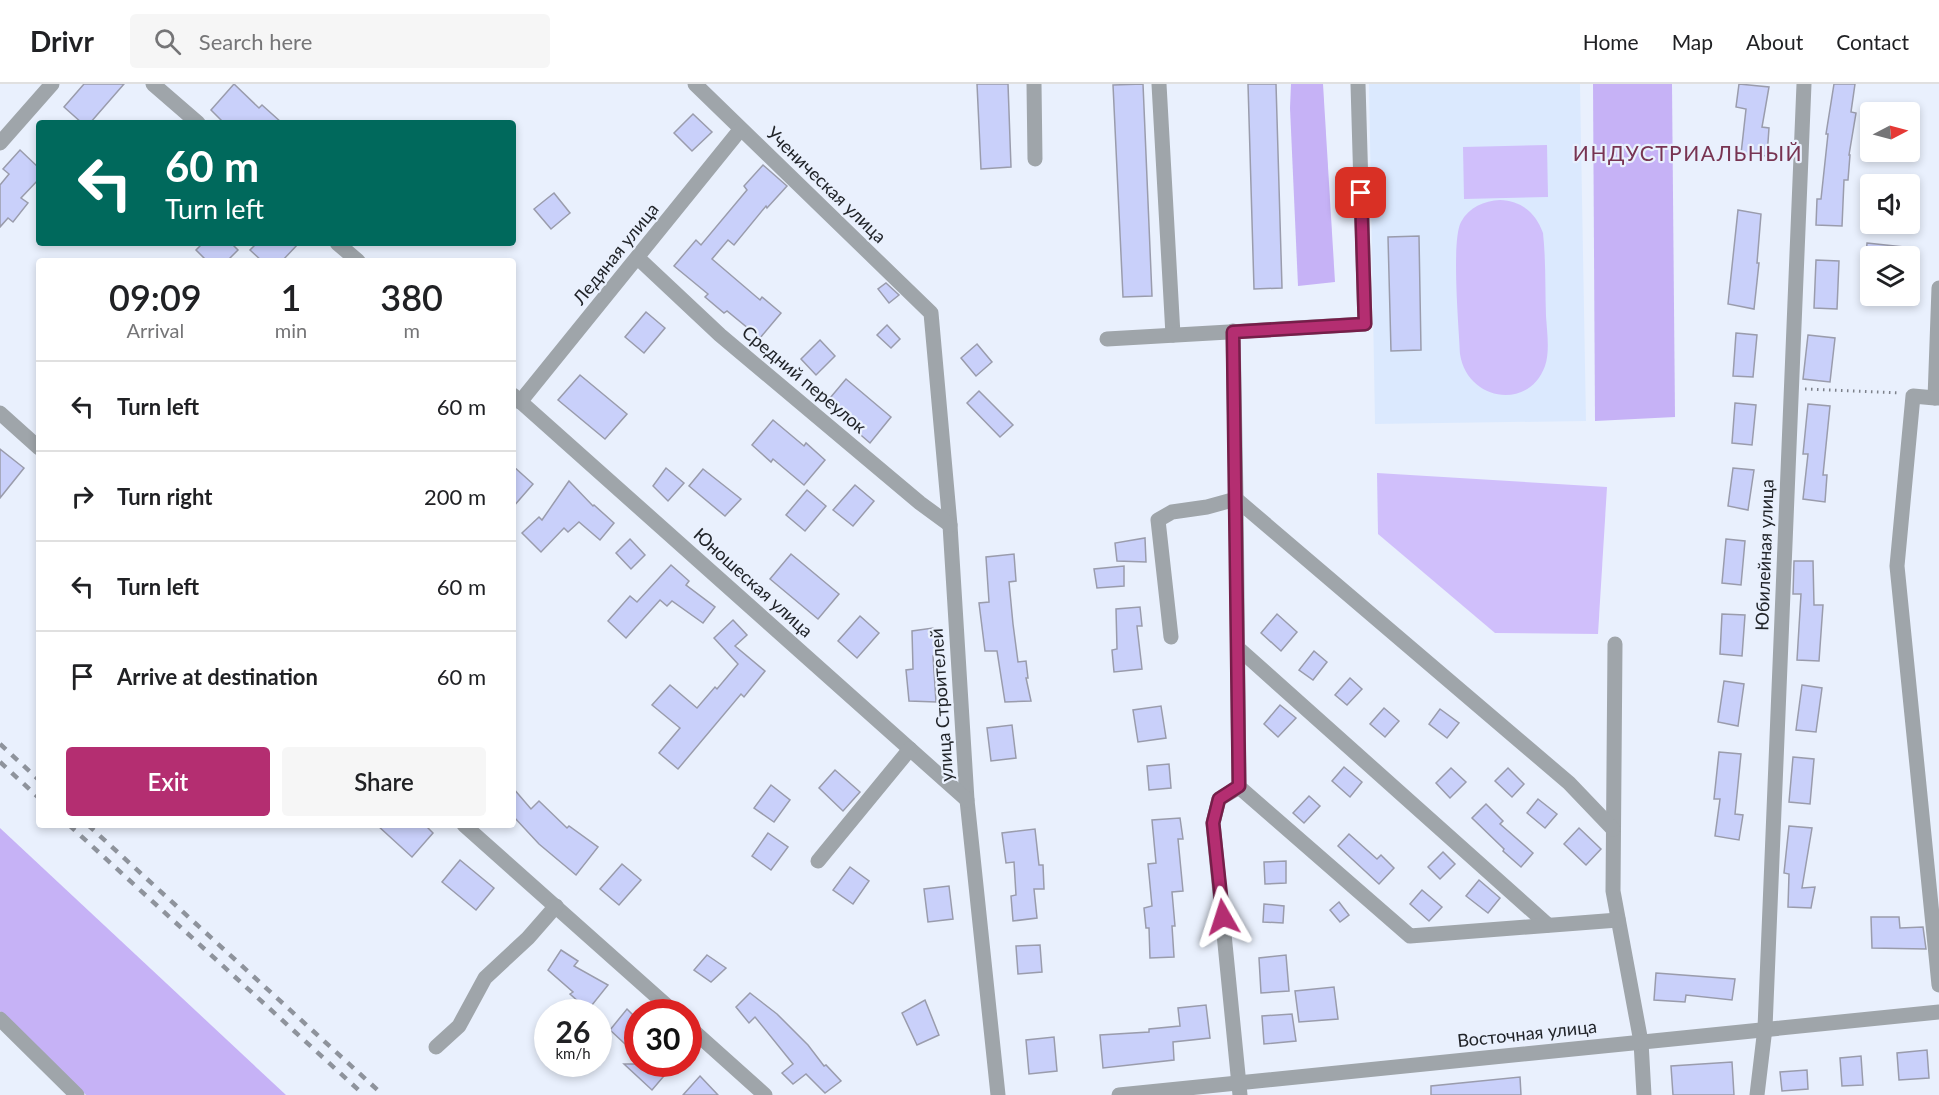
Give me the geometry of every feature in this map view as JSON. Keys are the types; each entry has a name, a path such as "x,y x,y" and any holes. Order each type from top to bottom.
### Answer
{"street":[{"path":"0,143 52,84"},
{"path":"153,84 195,120"},
{"name":"Ученическая улица","path":"695,84 931,313"},
{"path":"1034,84 1035,159"},
{"path":"1159,84 1173,335"},
{"path":"1107,339 1365,324 1358,84"},
{"name":"Юбилейная улица","path":"1757,1095 1765,1028 1804,84"},
{"name":"Ледяная улица","path":"517,399 638,258 740,130"},
{"path":"340,246 354,258"},
{"name":"Средний переулок","path":"638,258 720,335 920,503 950,525"},
{"path":"1939,288 1937,398 1913,396 1897,566 1939,985"},
{"name":"улица Строителей","path":"931,313 950,525 968,800 998,1095"},
{"path":"1233,332 1239,786 1410,936 1618,920"},
{"name":"Юношеская улица","path":"517,399 968,800"},
{"path":"0,413 36,445"},
{"path":"1171,637 1158,520 1172,512 1207,507 1236,499"},
{"path":"1236,499 1569,783 1613,829"},
{"path":"1615,644 1613,891 1641,1042 1644,1095"},
{"path":"1238,648 1548,926"},
{"path":"818,861 910,749"},
{"path":"1239,786 1219,799 1213,823 1240,1088"},
{"path":"467,828 660,999"},
{"path":"436,1047 459,1026 485,978 528,938 556,906"},
{"name":"Восточная улица","path":"1119,1095 1240,1088 1765,1028 1939,1012"},
{"path":"0,1018 77,1095"},
{"path":"702,1039 764,1095"}],"path":[{"path":"1791,388 1895,391 1913,396"}],"shaded area":[{"path":"1291,84 1323,84 1335,282 1298,286 1290,108"},
{"path":"1369,84 1580,84 1586,421 1375,424"},
{"path":"1593,84 1672,84 1675,417 1595,421"},
{"path":"1547,145 1548,197 1464,199 1463,147"},
{"path":"1500,200 1515,203 1527,209 1540,226 1544,243 1547,360 1537,380 1526,390 1513,394 1499,394 1486,390 1474,382 1465,370 1460,354 1456,265 1458,232 1464,217 1473,209 1483,203"},
{"path":"1377,473 1607,487 1598,634 1495,633 1378,534"},
{"path":"0,828 286,1095 86,1095 0,1011"}],"building":[{"path":"84,84 124,84 93,120 79,120 64,107"},
{"path":"234,84 259,108 262,105 279,120 221,120 211,110"},
{"path":"977,84 1008,84 1011,167 981,169"},
{"path":"1143,84 1152,296 1123,297 1113,85"},
{"path":"1248,84 1276,84 1282,288 1254,289"},
{"path":"1739,84 1769,87 1762,127 1769,128 1767,156 1741,154 1746,109 1736,107"},
{"path":"1834,84 1855,84 1851,112 1856,113 1849,155 1848,180 1844,180 1842,226 1816,225 1817,199 1821,199 1828,134 1826,134"},
{"path":"693,114 712,132 692,151 674,133"},
{"path":"20,150 36,165 36,182 21,198 28,203 13,222 8,218 0,227 0,185 9,174 3,169"},
{"path":"763,165 787,186 767,208 766,206 734,245 728,240 712,259 760,300 762,297 781,313 760,338 727,311 724,313 705,297 708,294 674,266 696,240 701,245 747,190 744,186"},
{"path":"554,193 570,213 551,229 534,209"},
{"path":"1738,210 1761,214 1754,309 1728,304"},
{"path":"1419,236 1421,350 1391,351 1388,237"},
{"path":"1867,243 1895,246 1867,246"},
{"path":"200,246 234,246 238,250 230,258 204,258 196,250"},
{"path":"254,246 296,246 285,258 259,258 250,250"},
{"path":"1816,260 1839,261 1837,309 1814,308"},
{"path":"886,283 899,295 889,303 878,289"},
{"path":"646,312 665,328 644,353 625,337"},
{"path":"887,325 900,339 891,348 877,335"},
{"path":"1736,333 1757,335 1753,377 1733,376"},
{"path":"1808,335 1835,338 1830,382 1803,379"},
{"path":"820,340 835,356 816,375 801,359"},
{"path":"977,344 992,362 976,376 961,358"},
{"path":"580,375 627,414 605,439 558,400"},
{"path":"846,379 891,417 870,443 825,404"},
{"path":"979,391 1013,425 1000,437 967,403"},
{"path":"1735,403 1756,405 1752,445 1732,443"},
{"path":"1808,404 1830,406 1823,475 1827,475 1825,502 1803,499 1808,454 1803,454"},
{"path":"773,420 804,446 806,443 825,460 804,485 773,459 771,462 752,445"},
{"path":"0,449 24,468 0,498"},
{"path":"666,468 684,483 668,501 653,486"},
{"path":"1733,468 1754,470 1748,510 1728,506"},
{"path":"516,469 533,484 516,504"},
{"path":"703,469 741,499 725,516 689,486"},
{"path":"569,481 593,506 614,523 600,540 579,522 568,532 564,528 541,552 522,533 539,517 542,520"},
{"path":"855,485 874,501 853,526 833,510"},
{"path":"807,490 826,506 805,531 786,515"},
{"path":"1145,538 1146,562 1117,561 1115,543"},
{"path":"630,539 645,555 631,569 616,553"},
{"path":"1726,539 1745,541 1741,585 1722,583"},
{"path":"791,554 839,594 818,619 770,579"},
{"path":"1014,554 1016,581 1009,582 1013,624 1018,662 1026,661 1028,678 1026,678 1031,701 1005,702 997,651 985,651 979,603 989,602 986,557"},
{"path":"1794,561 1813,561 1814,605 1823,605 1819,661 1797,660 1801,594 1793,594"},
{"path":"671,565 689,581 686,585 715,607 703,623 672,601 667,606 660,600 626,638 608,621 630,596 637,602"},
{"path":"1124,566 1124,586 1097,588 1094,569"},
{"path":"1140,607 1142,626 1137,626 1142,669 1114,672 1112,650 1117,649 1116,609"},
{"path":"1277,614 1297,632 1281,651 1261,633"},
{"path":"1722,614 1745,615 1742,656 1720,654"},
{"path":"860,616 879,633 857,658 838,641"},
{"path":"733,620 747,635 735,646 765,671 744,697 741,694 678,769 659,753 680,728 652,705 670,685 697,708 715,687 717,689 738,664 714,638"},
{"path":"933,628 936,656 933,656 936,702 909,701 906,670 913,669 912,631"},
{"path":"1314,651 1327,662 1313,680 1299,670"},
{"path":"1350,678 1362,689 1347,705 1335,695"},
{"path":"1724,681 1744,684 1738,726 1718,722"},
{"path":"1802,685 1822,688 1816,732 1796,730"},
{"path":"1280,705 1296,718 1278,737 1264,724"},
{"path":"1161,706 1166,738 1138,742 1133,710"},
{"path":"1384,708 1399,721 1385,737 1370,724"},
{"path":"1440,709 1459,723 1447,738 1429,724"},
{"path":"1012,725 1016,758 991,761 987,728"},
{"path":"1719,752 1741,754 1735,814 1743,815 1739,840 1715,836 1720,799 1714,799"},
{"path":"1793,757 1814,759 1810,804 1789,802"},
{"path":"1169,764 1171,788 1149,790 1147,766"},
{"path":"1344,767 1362,782 1350,797 1332,781"},
{"path":"1451,768 1466,782 1450,798 1436,783"},
{"path":"1508,768 1524,784 1512,797 1495,781"},
{"path":"835,770 860,792 843,811 819,788"},
{"path":"771,785 790,800 774,822 754,808"},
{"path":"516,792 531,809 539,801 567,828 569,826 598,847 576,875 539,844 516,819"},
{"path":"1309,796 1320,806 1304,823 1293,813"},
{"path":"1538,799 1557,814 1545,828 1527,813"},
{"path":"1486,804 1503,821 1500,824 1533,853 1521,867 1472,818"},
{"path":"1180,818 1183,839 1178,839 1183,891 1172,892 1175,926 1172,926 1174,957 1150,958 1149,928 1146,928 1144,908 1152,906 1148,864 1156,863 1152,820"},
{"path":"1789,826 1812,828 1802,888 1815,887 1811,908 1788,907 1789,874 1784,873"},
{"path":"380,828 428,828 433,833 412,857"},
{"path":"1579,828 1601,849 1586,865 1564,844"},
{"path":"1035,829 1039,865 1043,865 1044,889 1034,889 1037,918 1013,921 1011,896 1016,895 1014,862 1006,863 1002,833"},
{"path":"768,833 788,847 771,870 752,856"},
{"path":"1349,834 1377,859 1381,855 1394,868 1379,884 1338,846"},
{"path":"1443,852 1455,864 1440,879 1428,867"},
{"path":"460,860 494,888 476,910 442,882"},
{"path":"1286,861 1286,883 1265,884 1264,862"},
{"path":"622,864 641,880 619,905 600,889"},
{"path":"850,867 869,881 853,904 833,890"},
{"path":"1479,880 1500,898 1488,913 1466,896"},
{"path":"949,886 953,919 928,922 924,889"},
{"path":"1422,890 1442,907 1429,921 1410,904"},
{"path":"1339,902 1349,915 1340,922 1330,910"},
{"path":"1264,904 1284,906 1283,923 1263,922"},
{"path":"1871,917 1899,917 1900,928 1923,927 1926,949 1872,948"},
{"path":"1040,945 1042,972 1018,974 1016,946"},
{"path":"561,950 578,961 574,966 608,985 597,999 576,999 570,994 573,992 548,970"},
{"path":"707,955 726,968 711,982 694,970"},
{"path":"1286,955 1289,991 1261,993 1259,958"},
{"path":"1656,973 1735,979 1732,1000 1686,995 1685,1002 1654,1000"},
{"path":"1334,987 1338,1019 1299,1022 1295,991"},
{"path":"750,993 777,1014 808,1045 824,1066 826,1065 841,1081 825,1093 806,1074 793,1084 782,1073 793,1064 755,1017 749,1023 736,1007"},
{"path":"925,1000 939,1035 917,1045 902,1013"},
{"path":"1206,1005 1210,1038 1173,1042 1174,1060 1103,1068 1100,1035 1149,1032 1149,1029 1180,1026 1178,1008"},
{"path":"624,1013 624,1043 612,1032 612,1028"},
{"path":"1292,1014 1296,1041 1264,1044 1262,1016"},
{"path":"1054,1037 1057,1071 1029,1074 1026,1040"},
{"path":"1927,1050 1929,1078 1899,1080 1897,1053"},
{"path":"1861,1056 1863,1085 1842,1086 1840,1058"},
{"path":"1732,1062 1734,1095 1673,1095 1671,1066"},
{"path":"1807,1070 1808,1089 1782,1091 1780,1072"},
{"path":"638,1077 663,1077 652,1090"},
{"path":"701,1077 718,1095 683,1095"},
{"path":"1520,1077 1521,1095 1431,1095 1431,1086"}],"railway":[{"path":"0,744 36,777"},
{"path":"0,762 36,795"},
{"path":"72,828 364,1095"},
{"path":"91,828 383,1095"}],"district":[{"name":"ИНДУСТРИАЛЬНЫЙ","path":"1688,154"}],"route":[{"path":"1223,917 1213,823 1219,799 1239,786 1233,332 1365,324 1361,193"}]}
